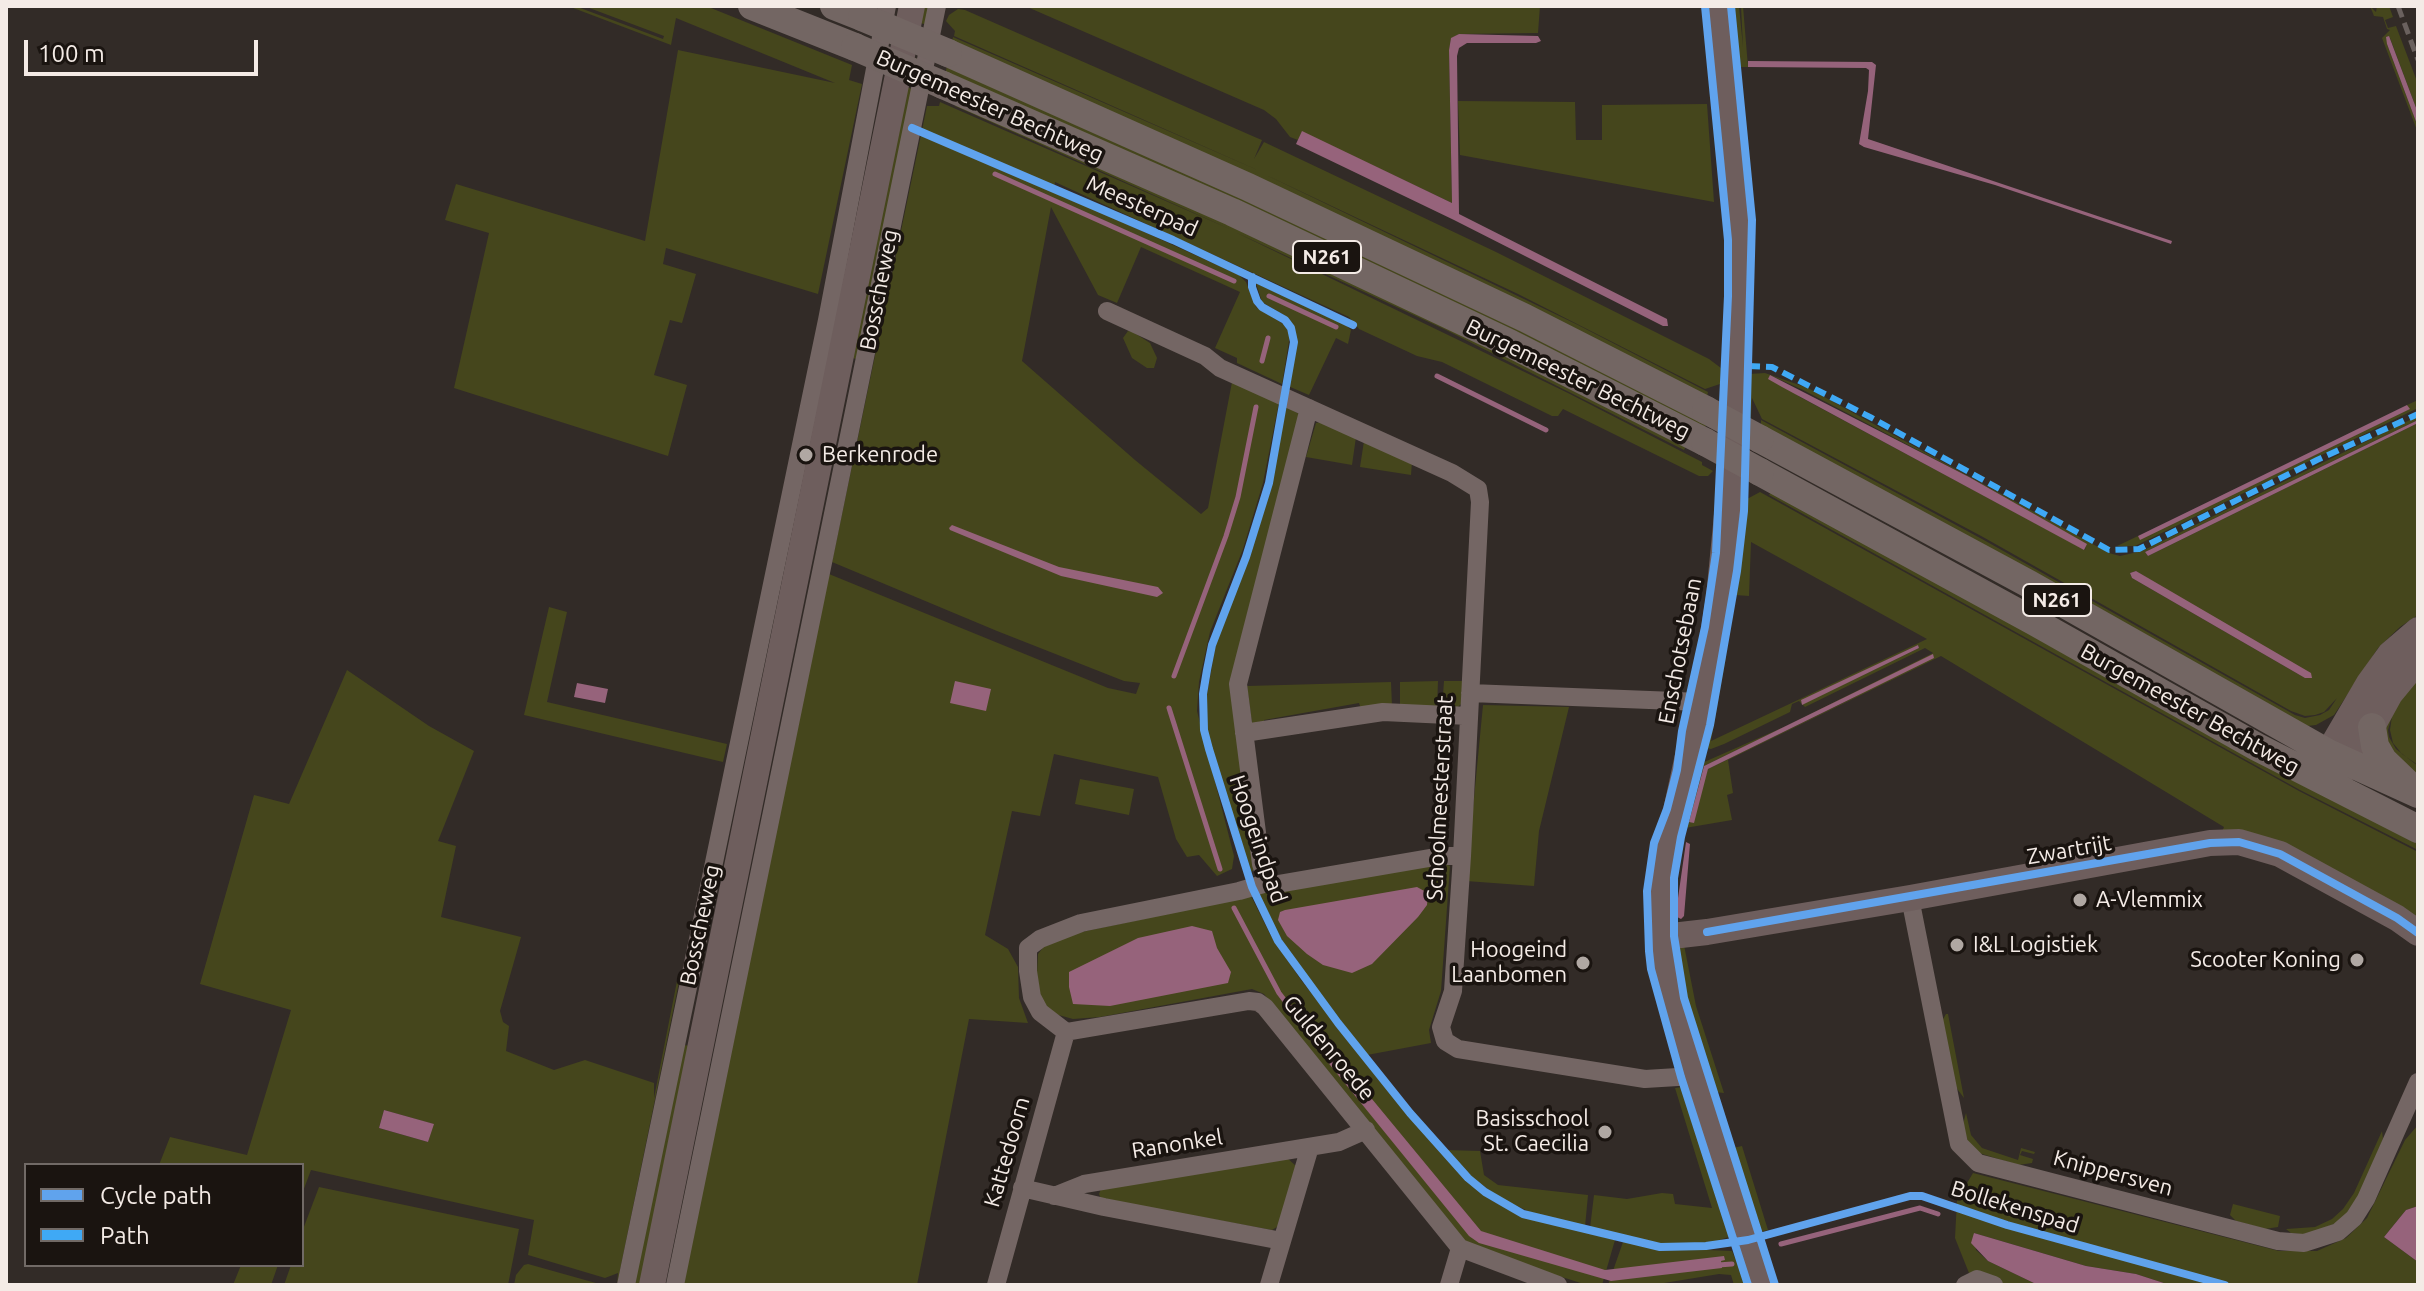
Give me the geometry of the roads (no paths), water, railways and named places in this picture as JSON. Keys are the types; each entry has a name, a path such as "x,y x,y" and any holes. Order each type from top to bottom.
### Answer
{"main road":[{"name":"Burgemeester Bechtweg","path":"752,6 855,47 1232,212 1511,344 1705,442 2324,783 2418,829"},
{"name":"Burgemeester Bechtweg","path":"834,6 874,12 948,53 1248,187 1525,318 1706,410 2029,584 2340,759 2417,794"},
{"path":"2372,727 2375,746 2383,760 2417,794"}],"street":[{"name":"Bosscheweg","path":"675,1285 713,1046 798,570 912,6"},
{"name":"Bosscheweg","path":"626,1285 937,6"},
{"name":"Enschotsebaan","path":"1717,6 1740,229 1733,453 1719,597 1701,702 1663,871 1663,937 1666,973 1674,1009 1763,1285"},
{"name":"Bosscheweg","path":"798,570 827,320 874,12"},
{"path":"1107,311 1205,356 1220,368 1309,408 1240,673 1244,733 1261,864 1267,883"},
{"name":"Schoolmeesterstraat","path":"1309,408 1458,475 1478,489 1480,502 1462,856 1453,991 1441,1027 1445,1041 1458,1049 1645,1079 1694,1076"},
{"path":"2340,759 2369,683 2390,654 2418,630"},
{"path":"2324,783 2340,759 2372,727 2390,694 2418,660"},
{"path":"1470,693 1701,702"},
{"path":"1244,733 1383,712 1469,716"},
{"name":"Zwartrijt","path":"1663,937 1910,898 2210,843 2239,842 2280,854 2397,918 2418,933"},
{"path":"1066,1032 1040,1012 1032,997 1028,948 1040,939 1081,923 1267,883 1278,884 1441,856 1462,856"},
{"name":"Knippersven","path":"1910,898 1959,1144 1978,1163 2278,1241 2304,1243 2321,1240 2338,1232 2354,1218 2366,1199 2418,1082"},
{"name":"Guldenroede","path":"1066,1032 1258,1002 1460,1248"},
{"name":"Kattedoorn","path":"996,1285 1066,1032"},
{"name":"Bosscheweg","path":"652,1285 713,1046"},
{"name":"Ranonkel","path":"1054,1196 1084,1184 1339,1142 1366,1130"},
{"path":"1269,1285 1310,1147"},
{"path":"1022,1188 1282,1241"},
{"path":"1449,1285 1460,1248 1558,1285"},
{"path":"1965,1285 1977,1279 1994,1285"}],"waterway":[{"path":"995,174 1234,281"},
{"path":"1269,296 1336,327"},
{"path":"1262,361 1268,338"},
{"path":"1437,376 1546,430"},
{"path":"1174,676 1238,497 1256,407"},
{"path":"1169,708 1220,869"},
{"path":"1234,908 1279,993 1308,1031"},
{"path":"1781,1244 1920,1208 1938,1214"},
{"path":"1718,1265 1732,1264"}],"railway":[{"path":"2398,6 2418,60"}],"place":[{"name":"Berkenrode","path":"806,455"},
{"name":"A-Vlemmix","path":"2080,900"},
{"name":"I&L Logistiek","path":"1957,945"},
{"name":"Scooter Koning","path":"2357,960"},
{"name":"Hoogeind Laanbomen","path":"1583,963"},
{"name":"Basisschool St. Caecilia","path":"1605,1132"}]}
